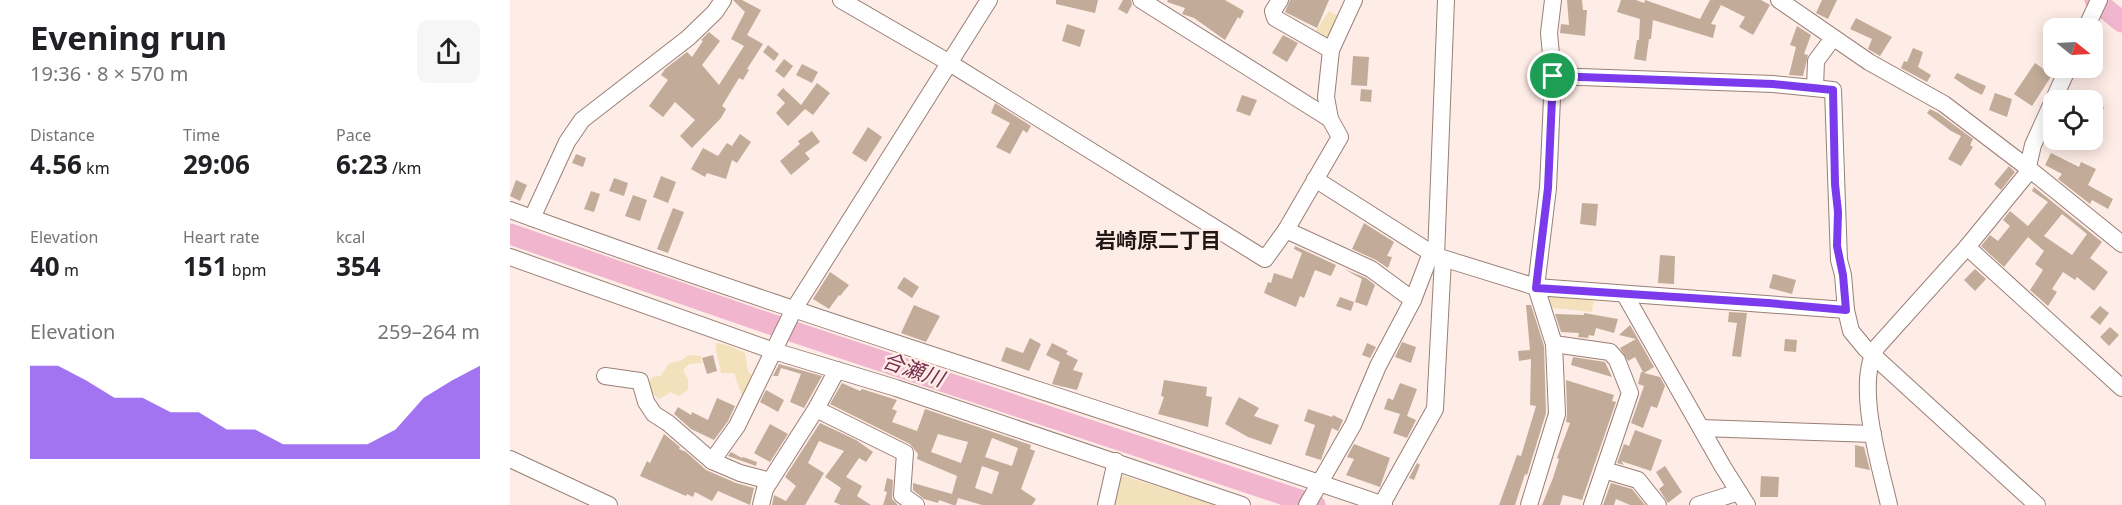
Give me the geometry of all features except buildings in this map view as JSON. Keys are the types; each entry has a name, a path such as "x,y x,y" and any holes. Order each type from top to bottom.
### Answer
{"street":[{"path":"532,218 567,142 582,120 688,38 715,12 723,0"},
{"path":"841,0 948,62 1265,259 1286,230 1340,137 1330,119 1326,96 1331,50 1354,0"},
{"path":"712,461 737,426 794,309 988,0"},
{"path":"1141,0 1330,119"},
{"path":"1280,0 1273,10 1275,18 1331,50"},
{"path":"510,210 1317,486 1383,505 1435,409 1436,256 1446,0"},
{"path":"1529,505 1557,414 1554,344 1536,288 1548,188 1553,76 1549,33 1553,0"},
{"path":"1779,0 1869,62 1944,104 2122,244"},
{"path":"1815,88 1816,62 1833,38"},
{"path":"1553,76 1773,84 1833,90 1835,184 1838,212 1837,246 1851,331 1872,354 2037,505"},
{"path":"1889,505 1868,402 1869,364 1872,354 2026,175 2033,145 2063,78"},
{"path":"1315,179 1436,256 1536,288 1846,310"},
{"path":"1286,230 1371,269 1413,300"},
{"path":"1968,245 2122,388"},
{"path":"1307,505 1353,425 1378,366 1436,256"},
{"path":"510,257 776,347 837,370 1116,461 1242,505"},
{"path":"1625,295 1743,498 1698,505"},
{"path":"1554,344 1610,352 1617,360 1630,393 1592,505"},
{"path":"761,505 765,489 816,409 837,370"},
{"path":"605,376 640,381 646,402 654,414 668,423 712,461 770,482"},
{"path":"816,409 905,453 902,495 916,505"},
{"path":"1701,428 1873,434"},
{"path":"510,459 609,505"},
{"path":"1106,505 1116,461"},
{"path":"1604,470 1638,480 1658,505"}],"shaded area":[{"path":"1329,11 1344,19 1331,46 1311,38"},
{"path":"1541,290 1594,295 1592,312 1545,307"},
{"path":"716,343 728,345 745,353 748,371 755,379 747,394 742,396 734,373 721,373"},
{"path":"689,355 701,356 701,363 689,364 683,370 688,379 688,390 679,396 671,392 659,399 650,392 647,385 652,377 661,376 669,363 680,361"},
{"path":"1121,475 1216,505 1113,505"}],"waterway":[{"path":"2095,0 2122,22"},
{"name":"合瀬川","path":"510,234 779,327 1315,505"}],"district":[{"name":"岩崎原二丁目","path":"1158,241"}],"route":[{"path":"1553,76 1773,84 1833,90 1835,184 1838,212 1837,246 1843,275 1846,310 1536,288 1548,188 1553,76"}]}
